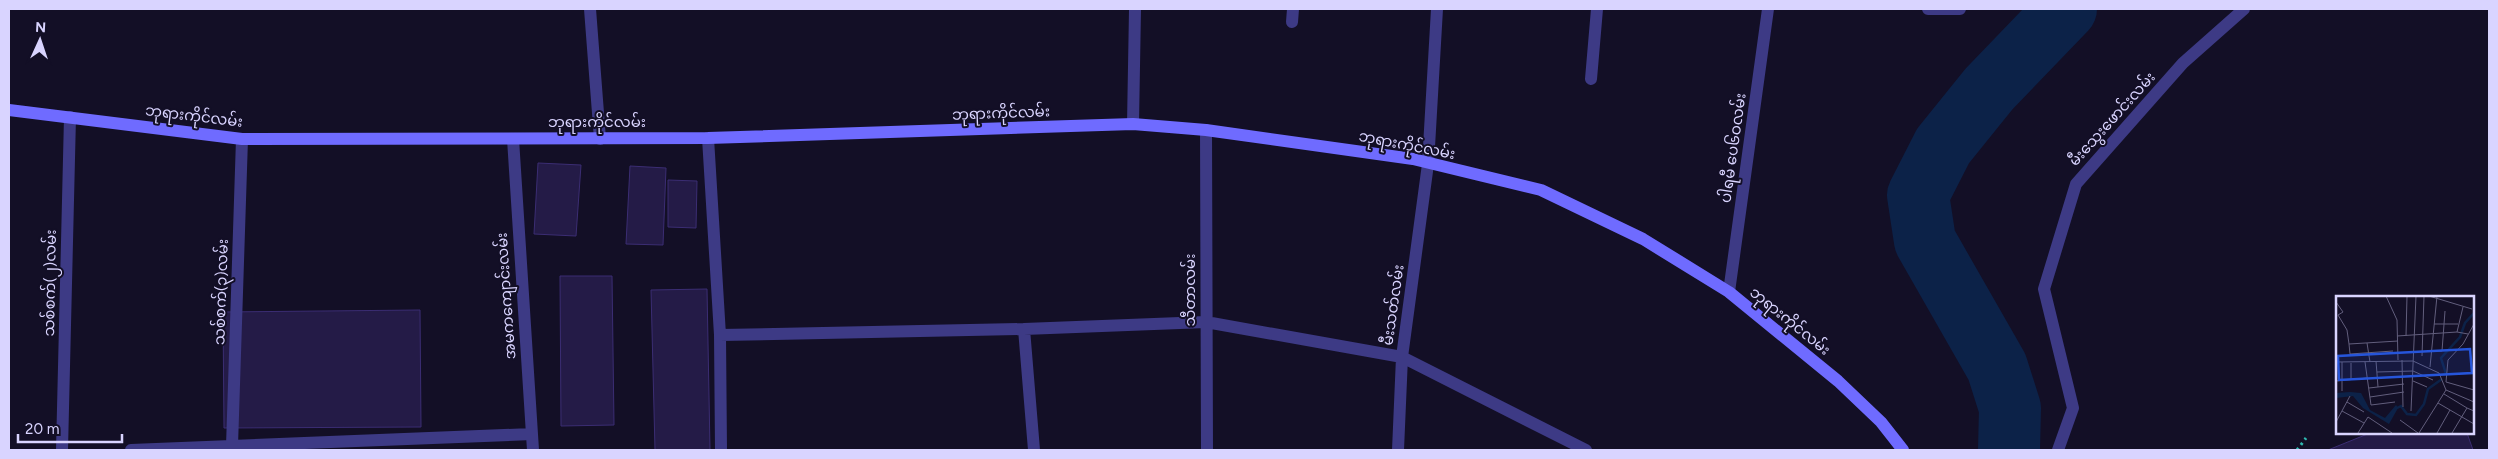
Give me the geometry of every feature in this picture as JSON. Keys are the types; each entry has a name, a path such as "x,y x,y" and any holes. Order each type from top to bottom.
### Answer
{"main road":[{"name":"ဘုရားကိုင်လမ်း","path":"9,110 242,139 708,138 1133,124 1206,130 1413,159 1541,190 1643,239 1729,292 1838,381 1882,422 1903,450"}],"street":[{"path":"590,9 600,139"},
{"path":"1133,124 1135,9"},
{"path":"1292,22 1293,9"},
{"name":"မီးသတ်လမ်း","path":"1398,450 1402,357 1428,164 1437,9"},
{"path":"1591,79 1597,9"},
{"name":"ပါရမီ ပေ၆ဝလမ်း","path":"1729,292 1768,9"},
{"path":"1928,9 1960,9"},
{"name":"မီးသွေးဖောင်းလမ်း","path":"2058,450 2074,408 2044,289 2076,184 2183,63 2244,9"},
{"name":"သစ်စက်(၂)လမ်း","path":"62,450 70,118"},
{"name":"သီတာလမ်း","path":"1206,130 1207,450"},
{"path":"708,138 720,335 721,450"},
{"name":"သစ်စက်(၃)လမ်း","path":"232,446 242,139"},
{"name":"အမကကျောင်းလမ်း","path":"513,139 532,450"},
{"path":"720,335 1024,329 1206,322 1402,357 1586,450"},
{"path":"1024,329 1034,450"},
{"path":"131,450 532,434"}],"path":[{"path":"2297,450 2306,438"}],"building":[{"path":"538,163 581,165 576,236 534,234"},
{"path":"630,166 666,168 663,245 626,244"},
{"path":"668,180 697,181 696,228 668,227"},
{"path":"560,276 612,276 614,425 561,426"},
{"path":"707,289 710,450 655,450 651,290"},
{"path":"420,310 421,427 224,428 223,312"},
{"path":"2368,434 2467,434 2473,450 2328,450"}],"waterway":[{"path":"2009,450 2010,408 1997,367 1925,241 1918,195 1943,146 1989,89 2066,9"}]}
